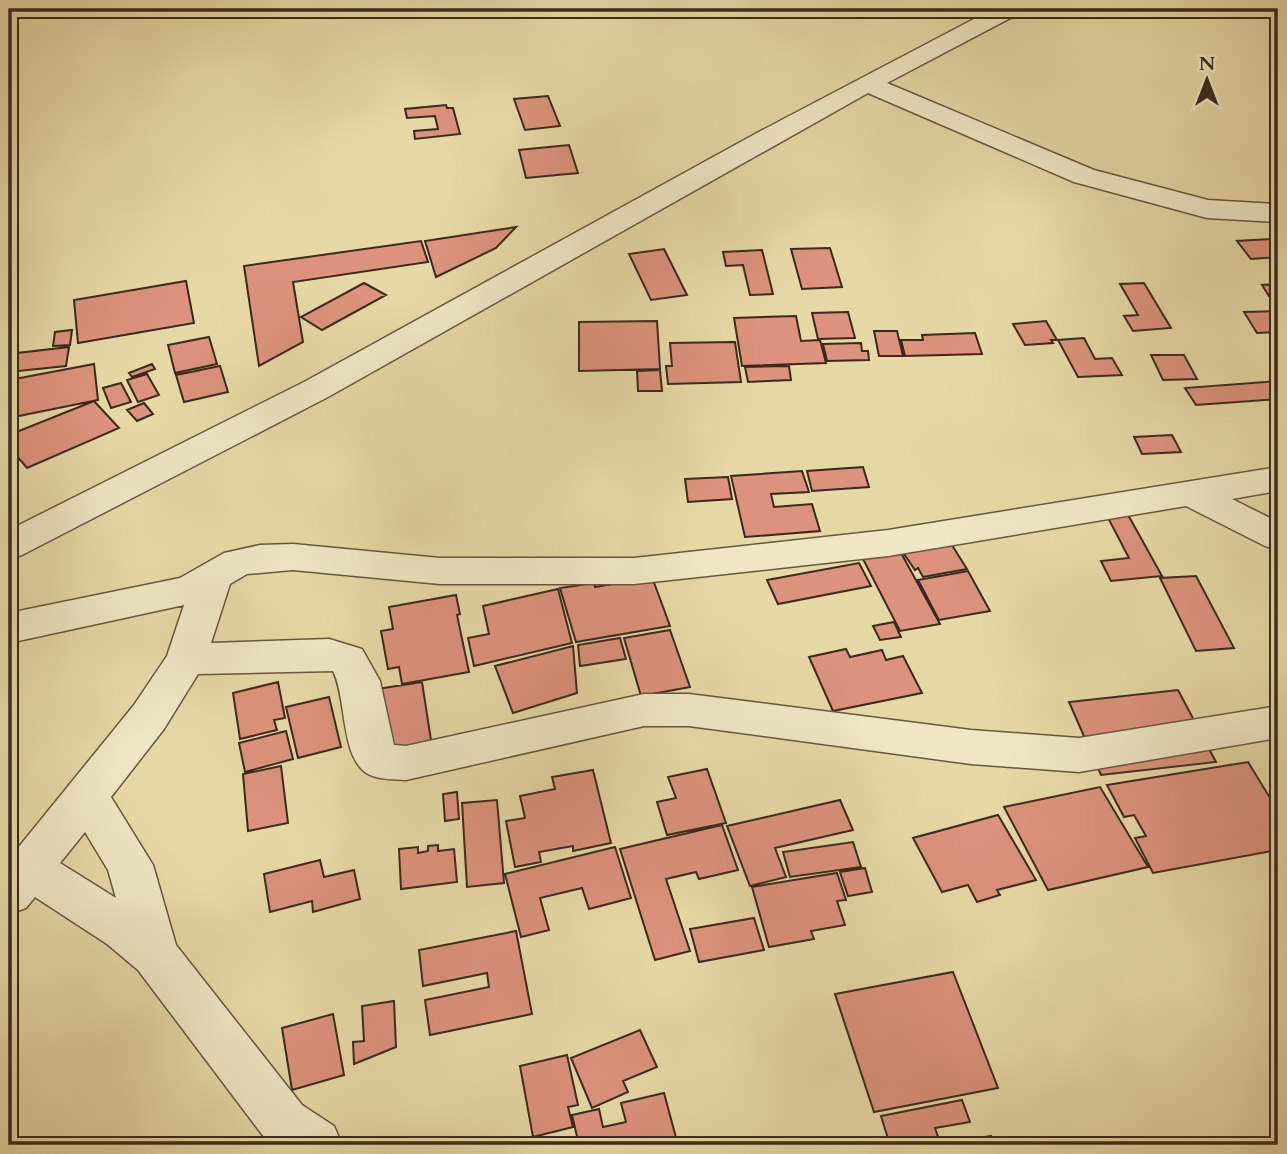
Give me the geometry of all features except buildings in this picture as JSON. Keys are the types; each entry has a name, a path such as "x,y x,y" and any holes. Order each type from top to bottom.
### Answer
{"street":[{"path":"9,546 142,480 359,366 672,189 1010,9"},
{"path":"869,84 1084,176 1215,210 1278,213"},
{"path":"9,628 191,590 237,562 293,556 440,571 634,571 888,543 1278,479"},
{"path":"1190,493 1278,537"},
{"path":"212,579 186,659 149,717 19,881 124,929 155,955 283,1123 315,1145"},
{"path":"186,659 329,654 348,660 359,681 372,750 382,761 406,763 644,710 689,710 971,747 1079,755 1278,722"},
{"path":"86,796 130,865 155,955"}]}
